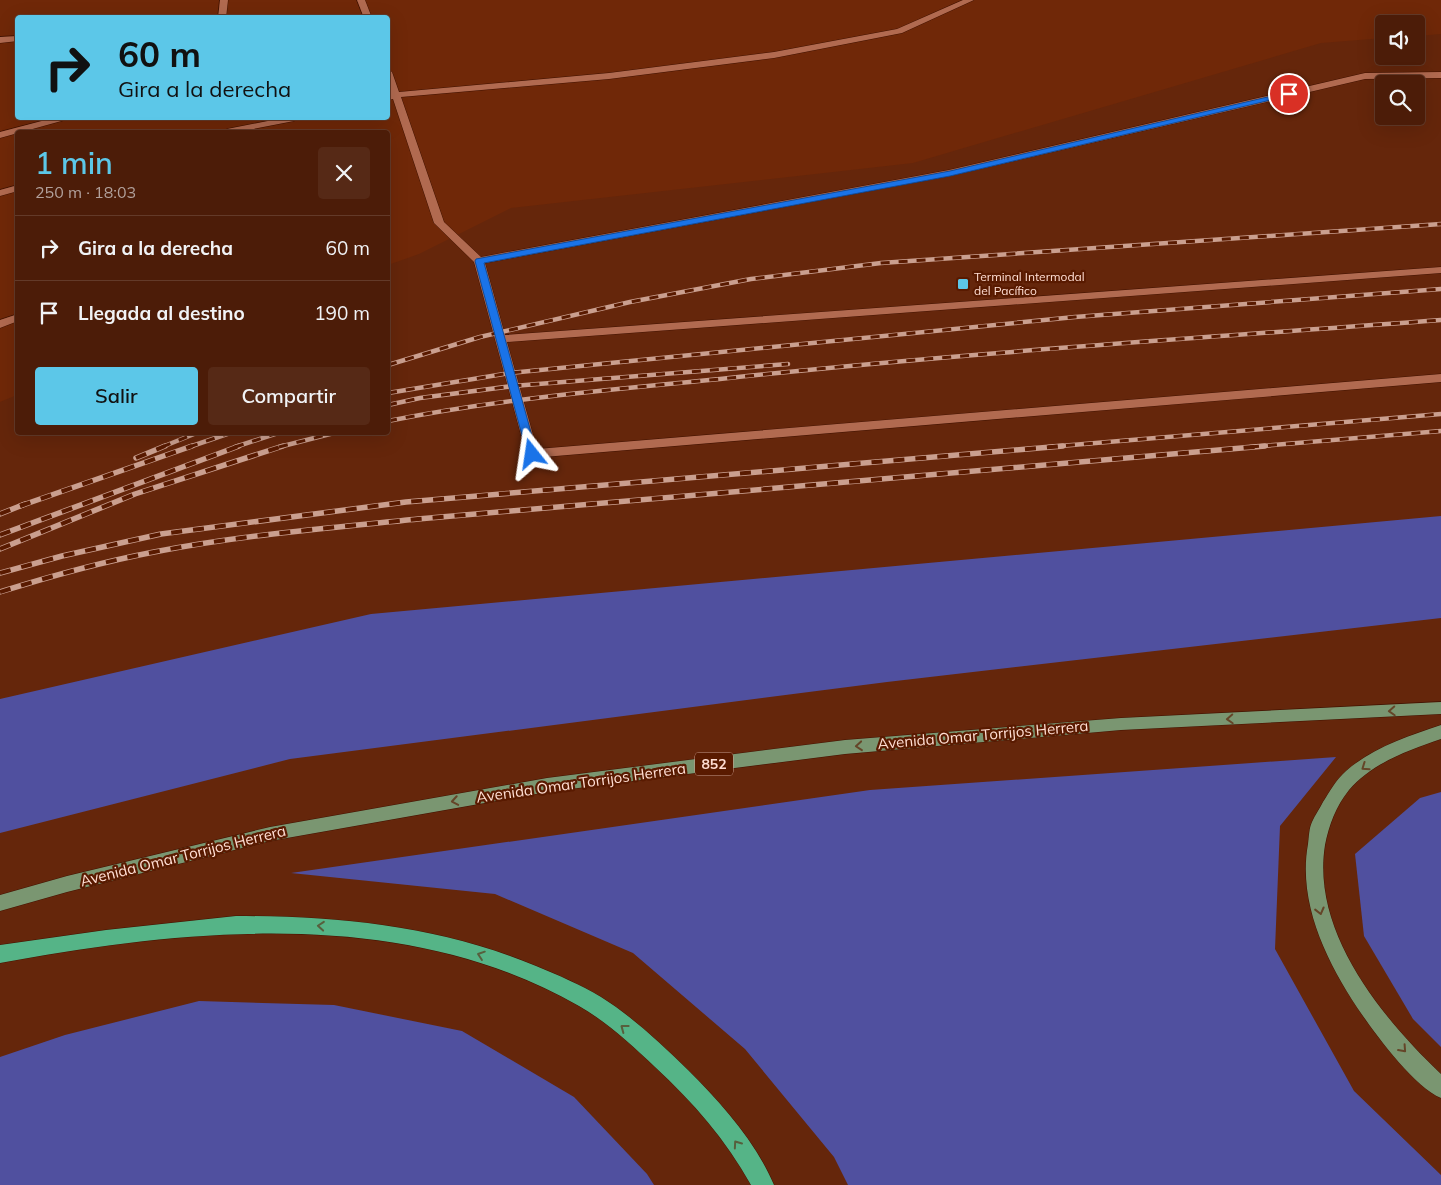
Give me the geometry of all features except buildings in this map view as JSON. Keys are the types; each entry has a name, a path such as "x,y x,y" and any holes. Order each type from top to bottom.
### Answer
{"highway":[{"path":"0,954 52,944 224,925 310,925 368,930 452,945 517,967 587,1000 631,1033 672,1069 716,1115 755,1170 763,1185"}],"main road":[{"name":"Avenida Omar Torrijos Herrera","path":"0,903 67,884 270,834 547,785 855,746 1121,724 1441,708"},
{"path":"1441,732 1410,743 1377,759 1343,786 1329,805 1317,834 1313,865 1314,885 1323,920 1351,982 1377,1020 1441,1088"}],"lane":[{"path":"222,15 224,0"},
{"path":"361,0 367,15"},
{"path":"970,0 899,31 774,55 609,76 392,96 439,223 479,261 532,454 1441,378"},
{"path":"0,40 15,38"},
{"path":"479,261 950,173 1365,76 1441,74"},
{"path":"18,130 55,120"},
{"path":"236,130 284,120"},
{"path":"0,135 15,131"},
{"path":"0,193 15,189"},
{"path":"500,339 1441,270"},
{"path":"0,324 15,317"}],"shaded area":[{"path":"0,0 1441,0 1441,34 1425,35 1425,15 1375,15 1375,39 1321,43 913,163 511,208 419,254 390,264 390,130 15,130 15,396 0,402"},
{"path":"1441,516 1441,618 887,682 290,759 0,833 0,699 371,614"},
{"path":"1336,757 1280,826 1275,949 1354,1091 1441,1175 1441,1185 848,1185 834,1157 745,1049 633,953 495,894 291,873 870,790"},
{"path":"1441,792 1441,1047 1413,1019 1364,936 1355,854 1420,798"},
{"path":"199,1001 334,1005 462,1031 574,1097 647,1174 654,1185 0,1185 0,1057 65,1035"}],"railway":[{"path":"390,364 480,337 630,302 751,279 881,263 1441,224"},
{"path":"390,393 510,373 1075,317 1441,289"},
{"path":"390,421 429,413 554,396 900,361 1441,320"},
{"path":"390,405 420,398 513,386 788,364"},
{"path":"1048,447 1441,414"},
{"path":"1250,447 1441,431"},
{"path":"162,447 192,435"},
{"path":"189,447 224,435"},
{"path":"235,447 272,435"},
{"path":"279,447 326,435"},
{"path":"136,458 165,446"},
{"path":"20,506 192,446"},
{"path":"0,535 239,446"},
{"path":"0,549 135,494 283,446"},
{"path":"0,573 62,556 161,534 406,502 1063,446"},
{"path":"0,592 38,580 135,556 187,546 286,532 1265,446"},
{"path":"20,506 25,504"},
{"path":"0,514 20,506"}],"place":[{"name":"Terminal Intermodal del Pacífico","path":"963,284"}],"route":[{"path":"532,454 479,261 950,173 1289,94"}]}
